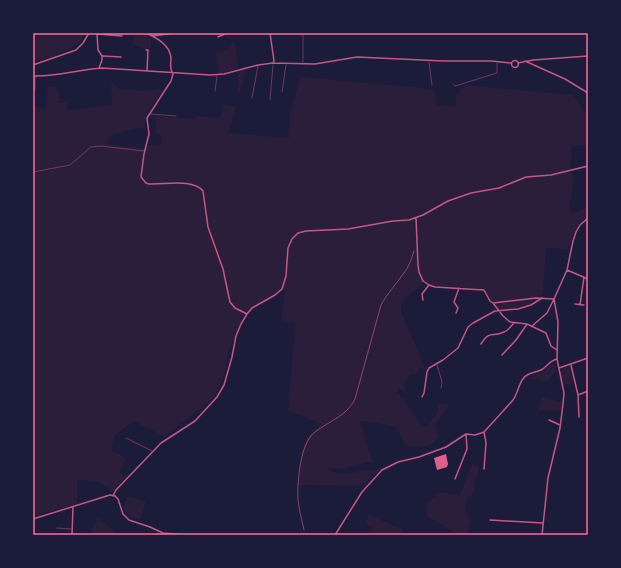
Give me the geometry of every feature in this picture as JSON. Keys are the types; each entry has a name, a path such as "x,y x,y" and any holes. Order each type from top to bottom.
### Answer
{"street":[{"path":"33,65 76,50 83,43 89,33"},
{"path":"146,33 167,47 171,58 170,69 173,74 171,81 149,114 147,123 149,134 141,177 146,183 154,185 190,184 198,186 203,190 208,227 223,269 230,302 235,308 246,314"},
{"path":"152,36 175,33"},
{"path":"218,38 226,33"},
{"path":"270,33 273,63"},
{"path":"100,68 102,56 98,50 97,34 122,36"},
{"path":"146,50 148,50 147,71"},
{"path":"102,56 121,57"},
{"path":"511,63 512,66 516,67 518,66 518,63 525,61 588,56"},
{"path":"34,76 49,76 89,68 217,75 273,63 316,64 357,57 428,61 497,61 511,63 515,60 518,63"},
{"path":"533,60 533,65"},
{"path":"525,61 565,79 588,93"},
{"path":"113,496 116,490 153,451 195,421 217,397 224,385 236,336 246,314 255,306 275,295 282,289 286,276 288,248 292,239 298,233 306,231 348,229 416,218 448,201 471,193 499,188 526,177 551,175 587,166"},
{"path":"416,218 418,236 417,259 419,272 423,280 429,285 484,290 490,301 500,311 504,318 514,323 527,324 546,333 551,346 557,350"},
{"path":"532,326 547,313 567,270 576,232 580,225 588,218"},
{"path":"567,270 588,279"},
{"path":"580,304 584,277"},
{"path":"423,300 422,294 429,285"},
{"path":"456,313 458,308 454,302 459,288"},
{"path":"493,303 542,298 554,299"},
{"path":"422,397 429,368 437,364 458,348 468,328 473,323 495,311 518,309 530,305 542,298"},
{"path":"542,535 548,477 560,425 564,394 557,360 558,322 554,299"},
{"path":"575,304 584,305"},
{"path":"481,344 488,336 493,334 502,334 514,323"},
{"path":"502,356 527,324"},
{"path":"559,368 588,358"},
{"path":"335,535 362,492 382,470 398,462 419,457 446,447 466,434 484,432 517,395 524,377 530,373 542,370 550,362 557,360"},
{"path":"571,365 578,395 579,417"},
{"path":"578,395 588,391"},
{"path":"549,420 560,425"},
{"path":"484,432 486,443 484,469"},
{"path":"456,479 467,449 466,434"},
{"path":"33,519 110,495 118,499 123,514 129,520 162,533 186,535"},
{"path":"72,535 73,506"},
{"path":"490,520 543,523"}],"lane":[{"path":"303,33 303,64"},
{"path":"428,61 432,85"},
{"path":"453,84 455,86 497,73 497,61"},
{"path":"270,100 273,63"},
{"path":"282,92 287,64"},
{"path":"252,98 258,65"},
{"path":"215,91 217,75"},
{"path":"34,76 35,90"},
{"path":"149,114 176,116"},
{"path":"33,172 70,165 91,147 101,146 145,151"},
{"path":"437,364 442,382 441,388"},
{"path":"126,438 153,451"},
{"path":"57,528 72,530"}],"path":[{"path":"305,534 298,500 299,475 305,445 314,433 343,414 352,406 381,305 385,296 403,275 410,264 416,247"}],"shaded area":[{"path":"33,33 86,33 76,45 69,49 33,62"},
{"path":"134,33 140,33 151,38 151,48 145,49 133,45"},
{"path":"235,40 238,69 219,75 216,52 224,52"},
{"path":"246,69 240,93 238,93 238,72"},
{"path":"300,77 434,89 437,105 456,106 456,95 465,85 573,95 588,116 588,145 571,146 572,156 570,164 574,180 569,211 578,212 588,205 588,215 575,230 568,249 546,248 543,295 538,296 527,307 500,311 491,302 485,289 430,285 425,281 401,303 401,311 426,370 420,368 416,375 411,374 405,382 406,394 398,387 397,393 404,399 416,416 418,422 426,427 436,413 438,403 449,405 435,425 439,438 428,446 407,447 396,427 360,421 371,458 375,461 341,469 326,468 337,473 352,473 382,469 368,480 364,486 298,485 302,450 306,438 321,424 288,410 295,323 281,321 285,290 243,316 229,350 223,379 214,397 165,437 134,421 115,435 111,450 127,458 120,472 126,477 113,492 97,481 77,480 77,504 33,516 33,106 46,108 48,87 57,87 57,91 59,91 58,103 67,102 68,111 112,104 111,82 120,90 163,90 148,113 145,127 114,134 105,144 147,149 149,145 162,145 162,135 156,135 156,116 195,119 196,116 221,118 223,104 236,107 229,133 289,138 290,115"},
{"path":"551,364 556,366 557,370 547,382 527,378 543,372"},
{"path":"570,366 573,384 563,385 561,370 562,368"},
{"path":"542,397 562,402 561,410 538,410"},
{"path":"472,464 479,466 472,497 468,496 465,513 471,518 467,535 459,535 427,516 426,505 439,492 460,495"},
{"path":"127,496 146,502 140,520 127,514 125,506"},
{"path":"369,515 402,529 402,532 398,535 369,535 371,528 366,523"},
{"path":"98,517 118,535 90,535"}],"building":[{"path":"446,454 448,464 447,467 437,470 434,458"}]}
